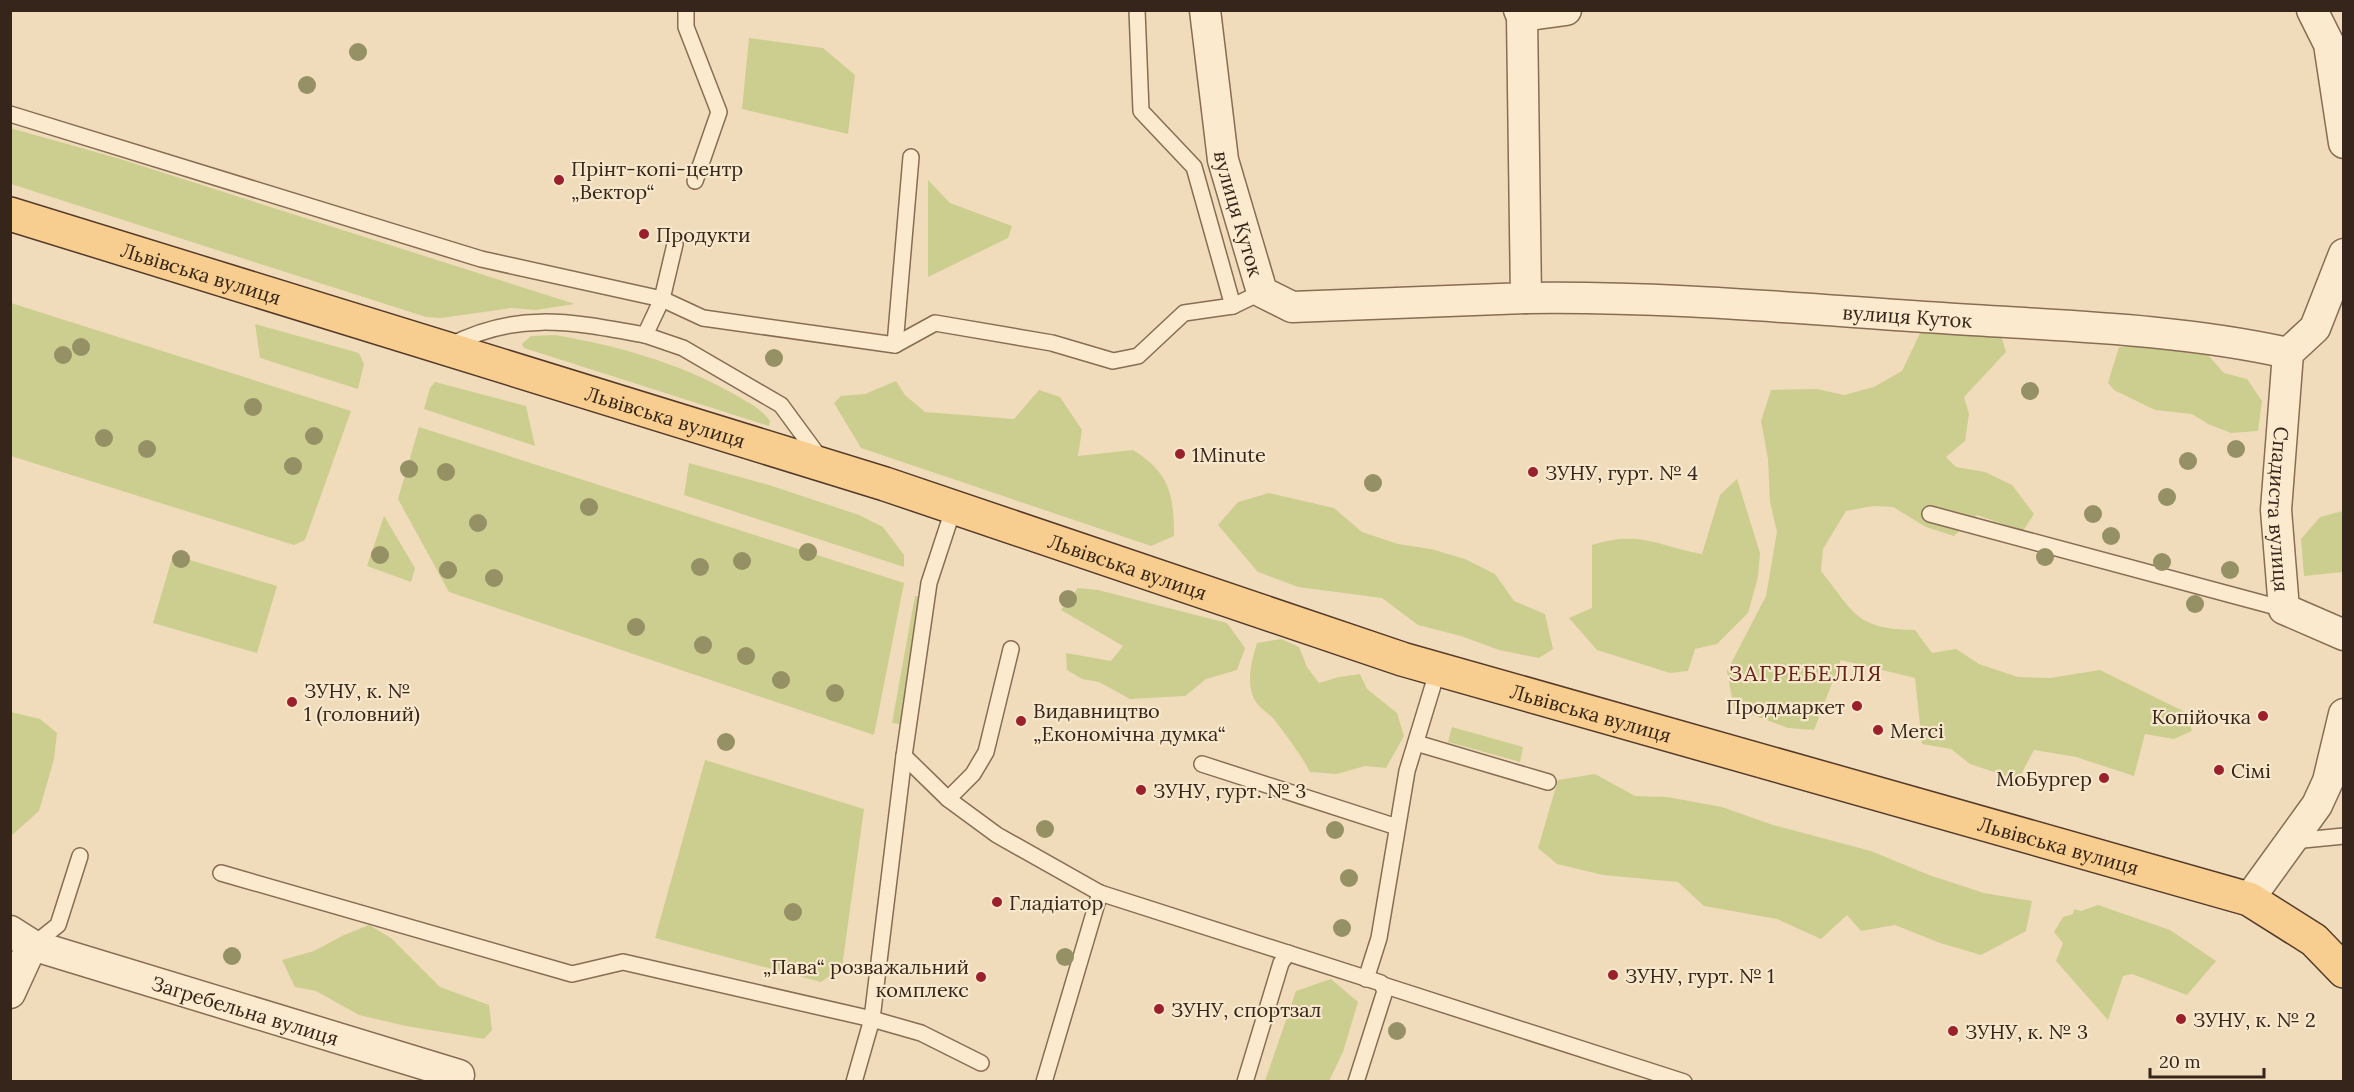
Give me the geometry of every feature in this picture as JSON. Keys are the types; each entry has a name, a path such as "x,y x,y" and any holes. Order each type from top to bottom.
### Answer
{"main road":[{"name":"Львівська вулиця","path":"10,214 826,465 1438,669 2249,899 2314,940 2343,971"}],"street":[{"name":"вулиця Куток","path":"1205,10 1223,160 1262,292 1292,307 1526,298 1668,298 2090,328 2243,343 2288,353"},
{"path":"1526,298 1520,13 1566,10"},
{"path":"2312,10 2329,44 2343,143"},
{"path":"2288,353 2315,328 2343,254"},
{"name":"Спадиста вулиця","path":"2288,353 2276,510 2284,609 2343,635"},
{"path":"2249,899 2317,805 2328,781 2343,714"},
{"path":"10,993 21,938"},
{"name":"Загребельна вулиця","path":"21,938 459,1075"}],"lane":[{"path":"686,10 686,27 719,112 696,181"},
{"path":"1137,10 1141,111 1194,167 1233,306"},
{"path":"10,114 481,259 662,299 703,318 895,345 935,323 1052,343 1113,361 1138,356 1184,313 1233,306 1262,292"},
{"path":"895,345 911,157"},
{"path":"645,335 662,299 675,244"},
{"path":"446,348 475,332 527,322 571,321 645,335 683,348 782,405 826,465"},
{"path":"854,1082 872,1019 904,756 929,583 954,507"},
{"path":"1930,514 2284,609"},
{"path":"948,799 973,774 986,752 1011,649"},
{"path":"1366,979 1378,938 1407,771 1438,669"},
{"path":"1416,743 1548,782"},
{"path":"904,756 948,799 997,835 1100,893 1684,1082"},
{"path":"1202,764 1397,827"},
{"path":"2291,841 2343,836"},
{"path":"21,938 58,925 80,856"},
{"path":"221,873 572,974 623,962 872,1019 921,1034 981,1063"},
{"path":"1044,1082 1100,893"},
{"path":"1245,1082 1281,963 1288,953"},
{"path":"1356,1082 1385,992 1383,985"}],"green space":[{"path":"749,38 823,48 855,75 848,134 742,109"},
{"path":"10,128 117,158 575,304 536,310 511,308 441,318 426,317 11,184"},
{"path":"928,180 950,203 1012,226 1008,238 928,277"},
{"path":"11,303 351,411 305,540 294,545 11,456"},
{"path":"255,324 359,353 364,364 358,389 260,358"},
{"path":"1922,329 2000,332 2006,352 1964,397 1969,414 1965,441 1946,457 1956,467 1985,472 2012,485 2034,514 2023,531 1977,515 1954,536 1926,527 1893,507 1873,506 1846,511 1823,549 1821,571 1859,616 1880,626 1915,630 1932,653 1956,649 1979,664 2018,677 2050,678 2100,670 2187,713 2192,731 2174,739 2145,734 2134,776 2076,757 2034,750 2018,780 1970,764 1951,749 1922,744 1915,678 1841,660 1814,730 1788,728 1734,708 1727,671 1766,596 1777,532 1770,502 1768,459 1761,421 1771,390 1817,389 1844,395 1874,387 1902,371"},
{"path":"555,335 624,350 691,373 754,406 770,421 769,426 524,348 522,344 531,336"},
{"path":"2119,347 2181,347 2206,353 2224,373 2247,379 2262,401 2258,431 2231,433 2208,424 2192,414 2155,410 2114,390 2108,383"},
{"path":"896,381 905,395 925,412 1014,419 1039,390 1060,397 1082,430 1078,456 1133,450 1155,467 1171,497 1174,536 1151,546 861,448 834,403 841,396 865,394"},
{"path":"435,382 526,406 535,446 424,409 430,388"},
{"path":"419,427 904,583 874,735 449,592 398,499"},
{"path":"689,463 769,485 859,515 883,527 904,555 904,567 684,495"},
{"path":"1737,479 1760,553 1758,577 1748,613 1717,644 1695,649 1688,671 1670,673 1597,650 1569,618 1592,608 1592,545 1636,539 1702,554 1720,495"},
{"path":"1269,493 1334,508 1362,532 1398,544 1431,549 1465,559 1495,574 1514,601 1545,614 1553,649 1539,658 1499,650 1461,636 1418,625 1382,598 1298,587 1258,572 1218,525 1238,502"},
{"path":"2343,511 2343,572 2304,576 2301,539 2320,517"},
{"path":"384,516 415,568 411,582 367,566"},
{"path":"173,555 277,586 257,653 153,623"},
{"path":"1078,588 1098,590 1227,623 1245,648 1237,670 1206,679 1185,696 1130,699 1099,682 1082,679 1067,670 1066,653 1111,661 1123,646 1061,610"},
{"path":"915,596 923,597 900,724 892,723"},
{"path":"1281,639 1299,647 1307,667 1319,683 1360,674 1367,689 1397,713 1404,736 1386,768 1365,766 1337,774 1310,772 1273,718 1254,699 1250,684 1251,667 1257,643"},
{"path":"11,712 40,719 57,733 54,759 39,811 11,836"},
{"path":"1452,727 1523,747 1520,762 1448,742"},
{"path":"705,760 864,809 842,967 821,982 655,938"},
{"path":"1595,774 1635,796 1667,797 1722,807 1773,825 1871,851 1929,875 1984,893 2032,901 2026,931 1981,955 1940,943 1895,925 1861,931 1847,915 1821,939 1777,919 1704,906 1678,882 1603,875 1557,864 1538,848 1558,780"},
{"path":"2098,905 2170,930 2216,961 2187,995 2132,974 2123,976 2108,1020 2056,961 2063,943 2054,932 2063,917 2073,914 2074,909 2081,911"},
{"path":"369,925 391,938 440,987 489,1005 492,1030 484,1039 406,1026 359,1015 316,991 295,987 282,960 314,951"},
{"path":"1331,979 1358,1002 1343,1052 1329,1081 1265,1081 1296,991"}],"place":[{"name":"Прінт-копі-центр „Вектор“","path":"559,180"},
{"name":"Продукти","path":"644,234"},
{"name":"1Minute","path":"1180,454"},
{"name":"ЗУНУ, гурт. № 4","path":"1533,472"},
{"name":"ЗУНУ, к. № 1 (головний)","path":"292,702"},
{"name":"Продмаркет","path":"1857,706"},
{"name":"Копійочка","path":"2263,716"},
{"name":"Видавництво „Економічна думка“","path":"1021,721"},
{"name":"Merci","path":"1878,730"},
{"name":"Сімі","path":"2219,770"},
{"name":"МоБургер","path":"2104,778"},
{"name":"ЗУНУ, гурт. № 3","path":"1141,790"},
{"name":"Гладіатор","path":"997,902"},
{"name":"ЗУНУ, гурт. № 1","path":"1613,975"},
{"name":"„Пава“ розважальний комплекс","path":"981,977"},
{"name":"ЗУНУ, спортзал","path":"1159,1009"},
{"name":"ЗУНУ, к. № 2","path":"2181,1019"},
{"name":"ЗУНУ, к. № 3","path":"1953,1031"}],"district":[{"name":"ЗАГРЕБЕЛЛЯ","path":"1806,673"}]}
